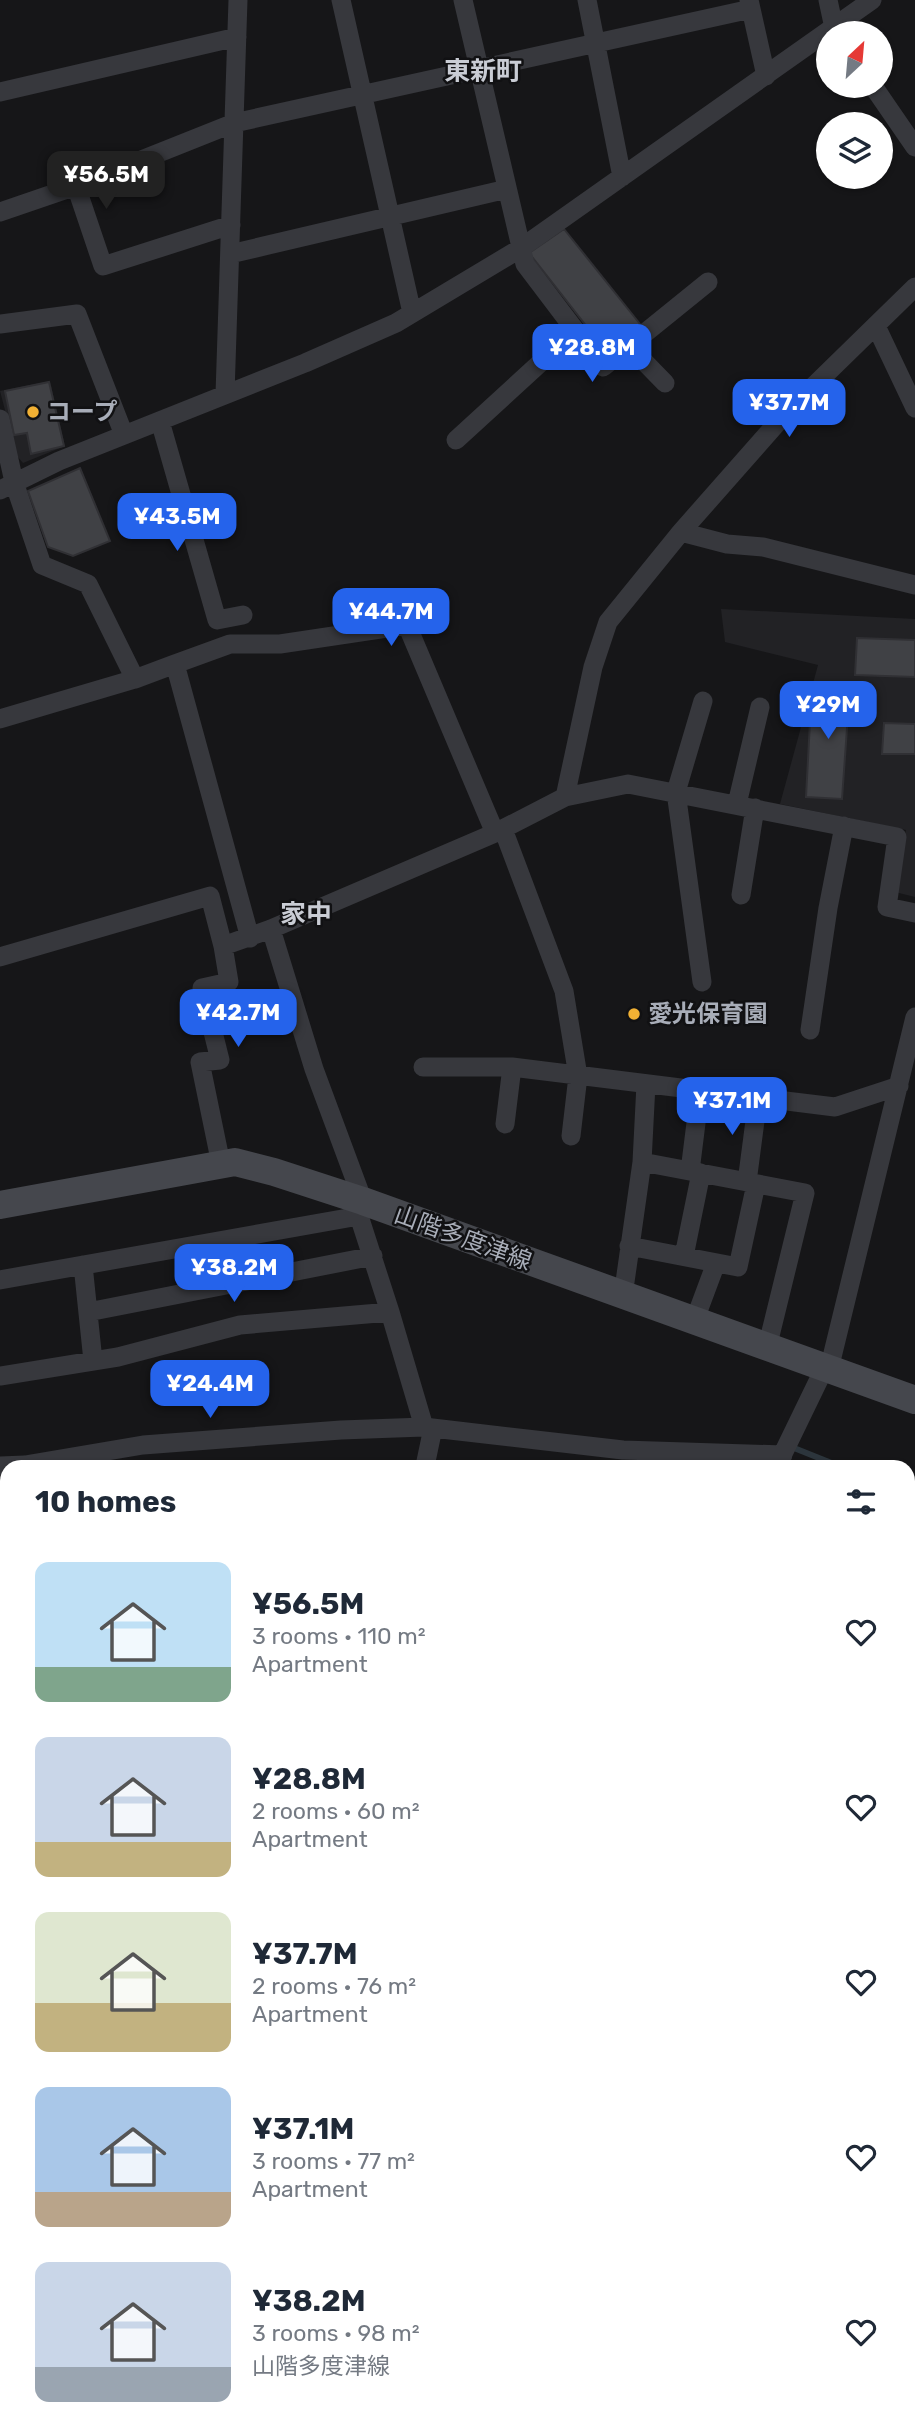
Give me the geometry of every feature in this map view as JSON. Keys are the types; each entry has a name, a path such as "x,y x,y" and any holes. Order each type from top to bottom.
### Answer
{"main road":[{"name":"山階多度津線","path":"0,1205 235,1162 274,1171 361,1209 623,1296 915,1400"}],"street":[{"path":"225,394 238,0"},
{"path":"341,0 412,313"},
{"path":"463,0 525,264 603,367 708,282"},
{"path":"587,0 622,177"},
{"path":"828,0 834,21"},
{"path":"847,21 872,0"},
{"path":"0,212 76,186 234,123 596,43 750,4 766,76"},
{"path":"0,92 237,37"},
{"path":"7,486 396,323 520,248 816,43"},
{"path":"881,98 915,147"},
{"path":"76,186 103,266 231,225"},
{"path":"230,254 507,189"},
{"path":"565,797 593,667 608,622 681,531 785,414 915,287"},
{"path":"0,324 77,314 124,435"},
{"path":"876,326 915,408"},
{"path":"456,440 575,331"},
{"path":"629,346 665,383"},
{"path":"160,421 218,620 243,615"},
{"path":"1,428 7,486 42,565 88,584 135,679"},
{"path":"681,531 727,544 763,547 915,585"},
{"path":"0,719 135,679 230,644 280,644 407,625 499,831 564,991 578,1076 570,1136"},
{"path":"175,664 250,937"},
{"path":"702,982 676,792 703,701"},
{"path":"741,895 746,806 760,707"},
{"path":"223,946 271,929 499,831 565,797 628,784 897,837 887,907 915,913"},
{"path":"810,1030 828,908 844,827"},
{"path":"0,957 210,896 229,982 202,988 220,1060 200,1062 222,1164"},
{"path":"271,929 361,1209 390,1312 429,1428 426,1460"},
{"path":"780,1460 832,1357 913,1038 915,1017"},
{"path":"424,1067 512,1068 835,1107 899,1086"},
{"path":"505,1124 512,1068"},
{"path":"623,1296 642,1162 646,1084"},
{"path":"684,1256 696,1172 701,1091"},
{"path":"629,1246 738,1267 752,1183 758,1098"},
{"path":"642,1162 805,1193 767,1348"},
{"path":"0,1280 361,1209"},
{"path":"88,1312 373,1256"},
{"path":"694,1322 716,1263"},
{"path":"83,1265 93,1362"},
{"path":"0,1376 118,1357 240,1325 390,1312"},
{"path":"54,1460 143,1445 341,1430 429,1428 623,1450 766,1460"}],"shaded area":[{"name":"コープ","path":"50,381 65,446 23,463 17,456 0,391"},
{"path":"721,609 915,619 915,897 895,892 906,830 780,804 818,665 725,642"}],"building":[{"path":"564,229 640,324 606,351 529,253"},
{"name":"コープ","path":"49,382 64,446 31,454 27,433 14,435 5,391"},
{"path":"80,468 110,541 73,556 48,547 28,491"},
{"path":"857,638 915,640 915,677 855,675"},
{"path":"812,684 850,686 842,799 806,797"},
{"path":"884,723 915,724 915,754 882,754"}],"waterway":[{"path":"794,1448 824,1460"}],"place":[{"name":"コープ","path":"33,412"},
{"name":"愛光保育園","path":"634,1014"}],"district":[{"name":"東新町","path":"483,71"},
{"name":"家中","path":"306,914"}]}
